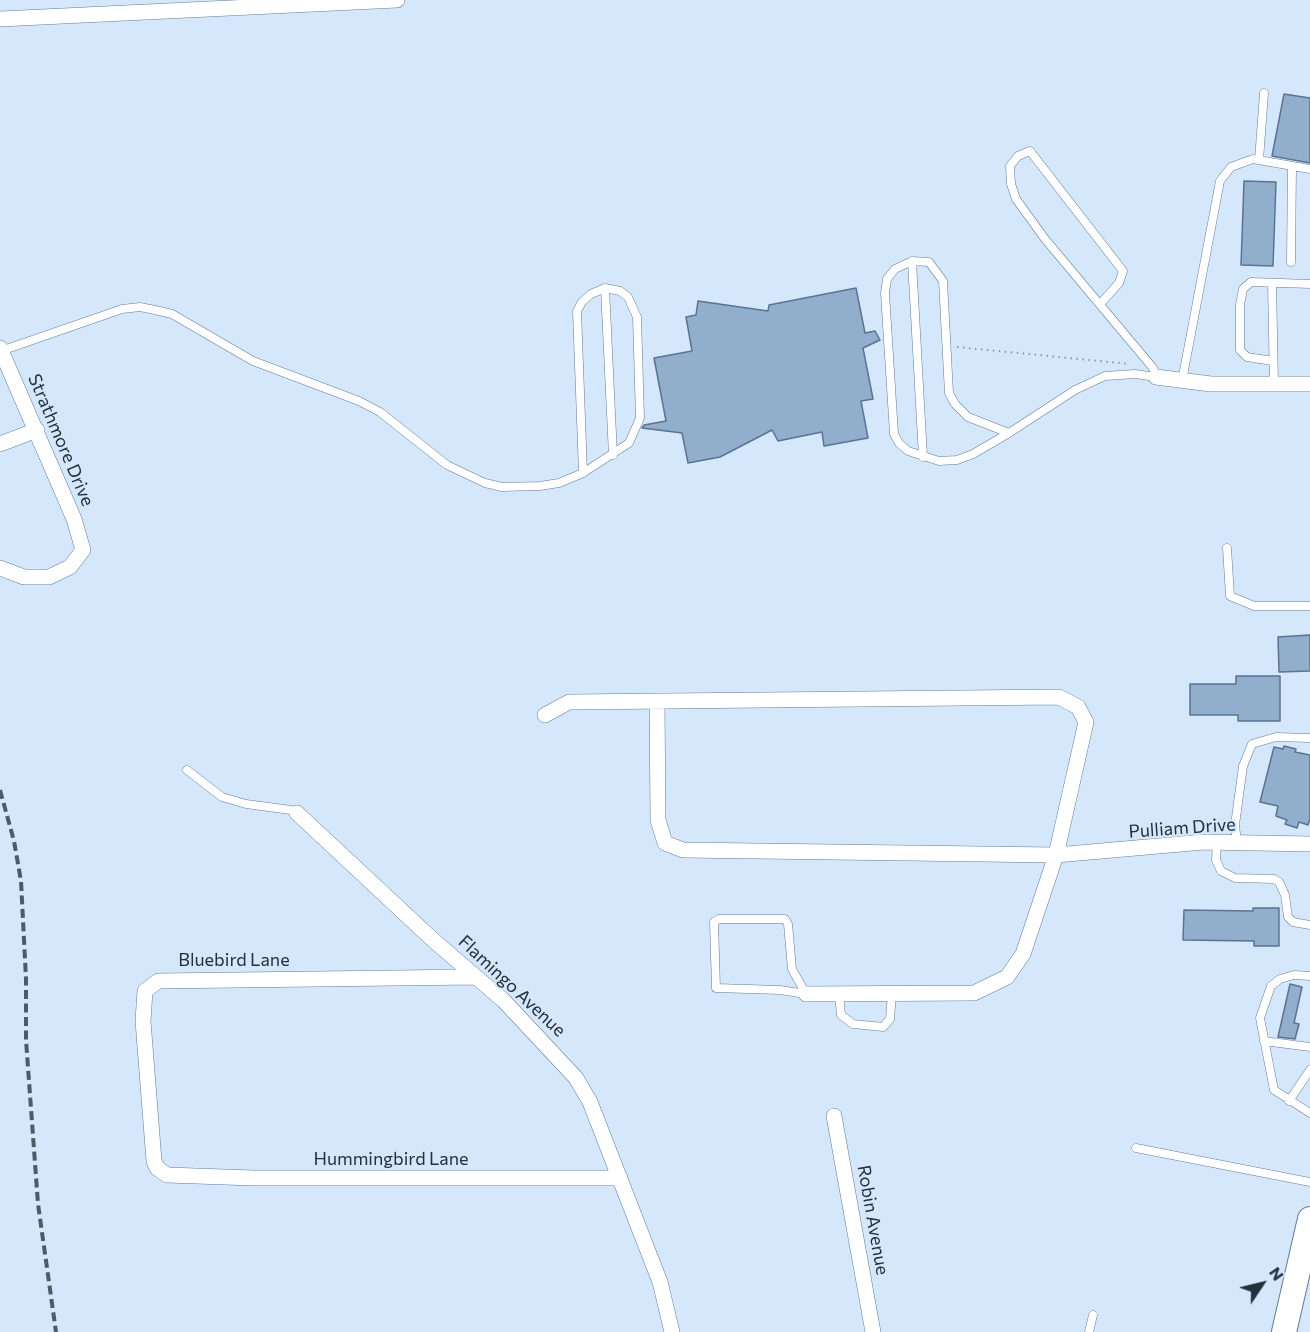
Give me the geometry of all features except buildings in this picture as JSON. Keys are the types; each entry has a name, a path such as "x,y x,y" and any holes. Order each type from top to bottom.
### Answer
{"highway":[{"path":"1284,1332 1310,1219"}],"street":[{"path":"0,19 397,0"},
{"name":"Strathmore Drive","path":"0,568 24,577 49,577 70,567 83,550 74,519 1,350"},
{"path":"1155,373 1181,382 1310,384"},
{"path":"0,444 37,430"},
{"path":"545,715 569,702 1059,697 1078,707 1086,722 1056,855 1023,954 1007,977 974,993 806,994"},
{"name":"Pulliam Drive","path":"657,701 658,820 665,843 683,850 1056,855 1217,842 1310,844"},
{"name":"Flamingo Avenue","path":"297,813 519,1015 576,1078 590,1102 660,1282 672,1332"},
{"name":"Bluebird Lane","path":"162,1173 154,1161 143,1021 145,991 158,981 476,977"},
{"name":"Robin Avenue","path":"834,1116 873,1332"},
{"name":"Hummingbird Lane","path":"162,1173 254,1178 620,1178"}],"lane":[{"path":"1258,160 1264,93"},
{"path":"1101,303 1119,283 1123,271 1030,152 1018,156 1010,166 1011,184 1016,199 1045,239 1101,303 1155,373"},
{"path":"1181,382 1220,181 1231,166 1253,159 1310,169"},
{"path":"1291,262 1292,166"},
{"path":"912,261 923,457"},
{"path":"1009,433 975,421 956,404 949,393 943,280 930,262 902,263 887,279 885,306 894,434 898,443 923,457 939,461 957,460 974,454 1009,433 1075,390 1105,376 1155,373"},
{"path":"1273,361 1246,357 1239,347 1243,289 1251,282 1310,284"},
{"path":"1272,283 1274,383"},
{"path":"605,288 613,455"},
{"path":"1,350 122,309 140,307 172,314 252,361 359,401 380,412 447,465 485,483 502,487 540,486 559,483 583,473 613,455 629,443 640,418 638,338 634,305 620,291 605,288 591,294 582,302 577,311 583,473"},
{"path":"1227,548 1230,596 1254,606 1310,606"},
{"path":"1237,843 1235,825 1243,766 1252,744 1276,737 1310,738"},
{"path":"188,770 222,797 246,804 291,810 297,813"},
{"path":"1217,842 1216,860 1221,871 1235,878 1266,878 1279,882 1285,895 1288,917 1293,922 1310,925"},
{"path":"719,919 785,919 788,924 792,969 806,994 780,990 716,988 714,922 719,919"},
{"path":"1310,976 1287,977 1271,986 1260,1018 1274,1090 1310,1113"},
{"path":"838,994 842,1015 853,1024 883,1027 890,1018 892,993"},
{"path":"1264,1041 1310,1047"},
{"path":"1289,1101 1310,1070"},
{"path":"1136,1148 1310,1182"},
{"path":"1089,1332 1094,1315"}],"path":[{"path":"947,348 1114,360 1155,373"}],"railway":[{"path":"0,790 14,841 21,881 26,979 26,1040 38,1204 56,1332"}]}
